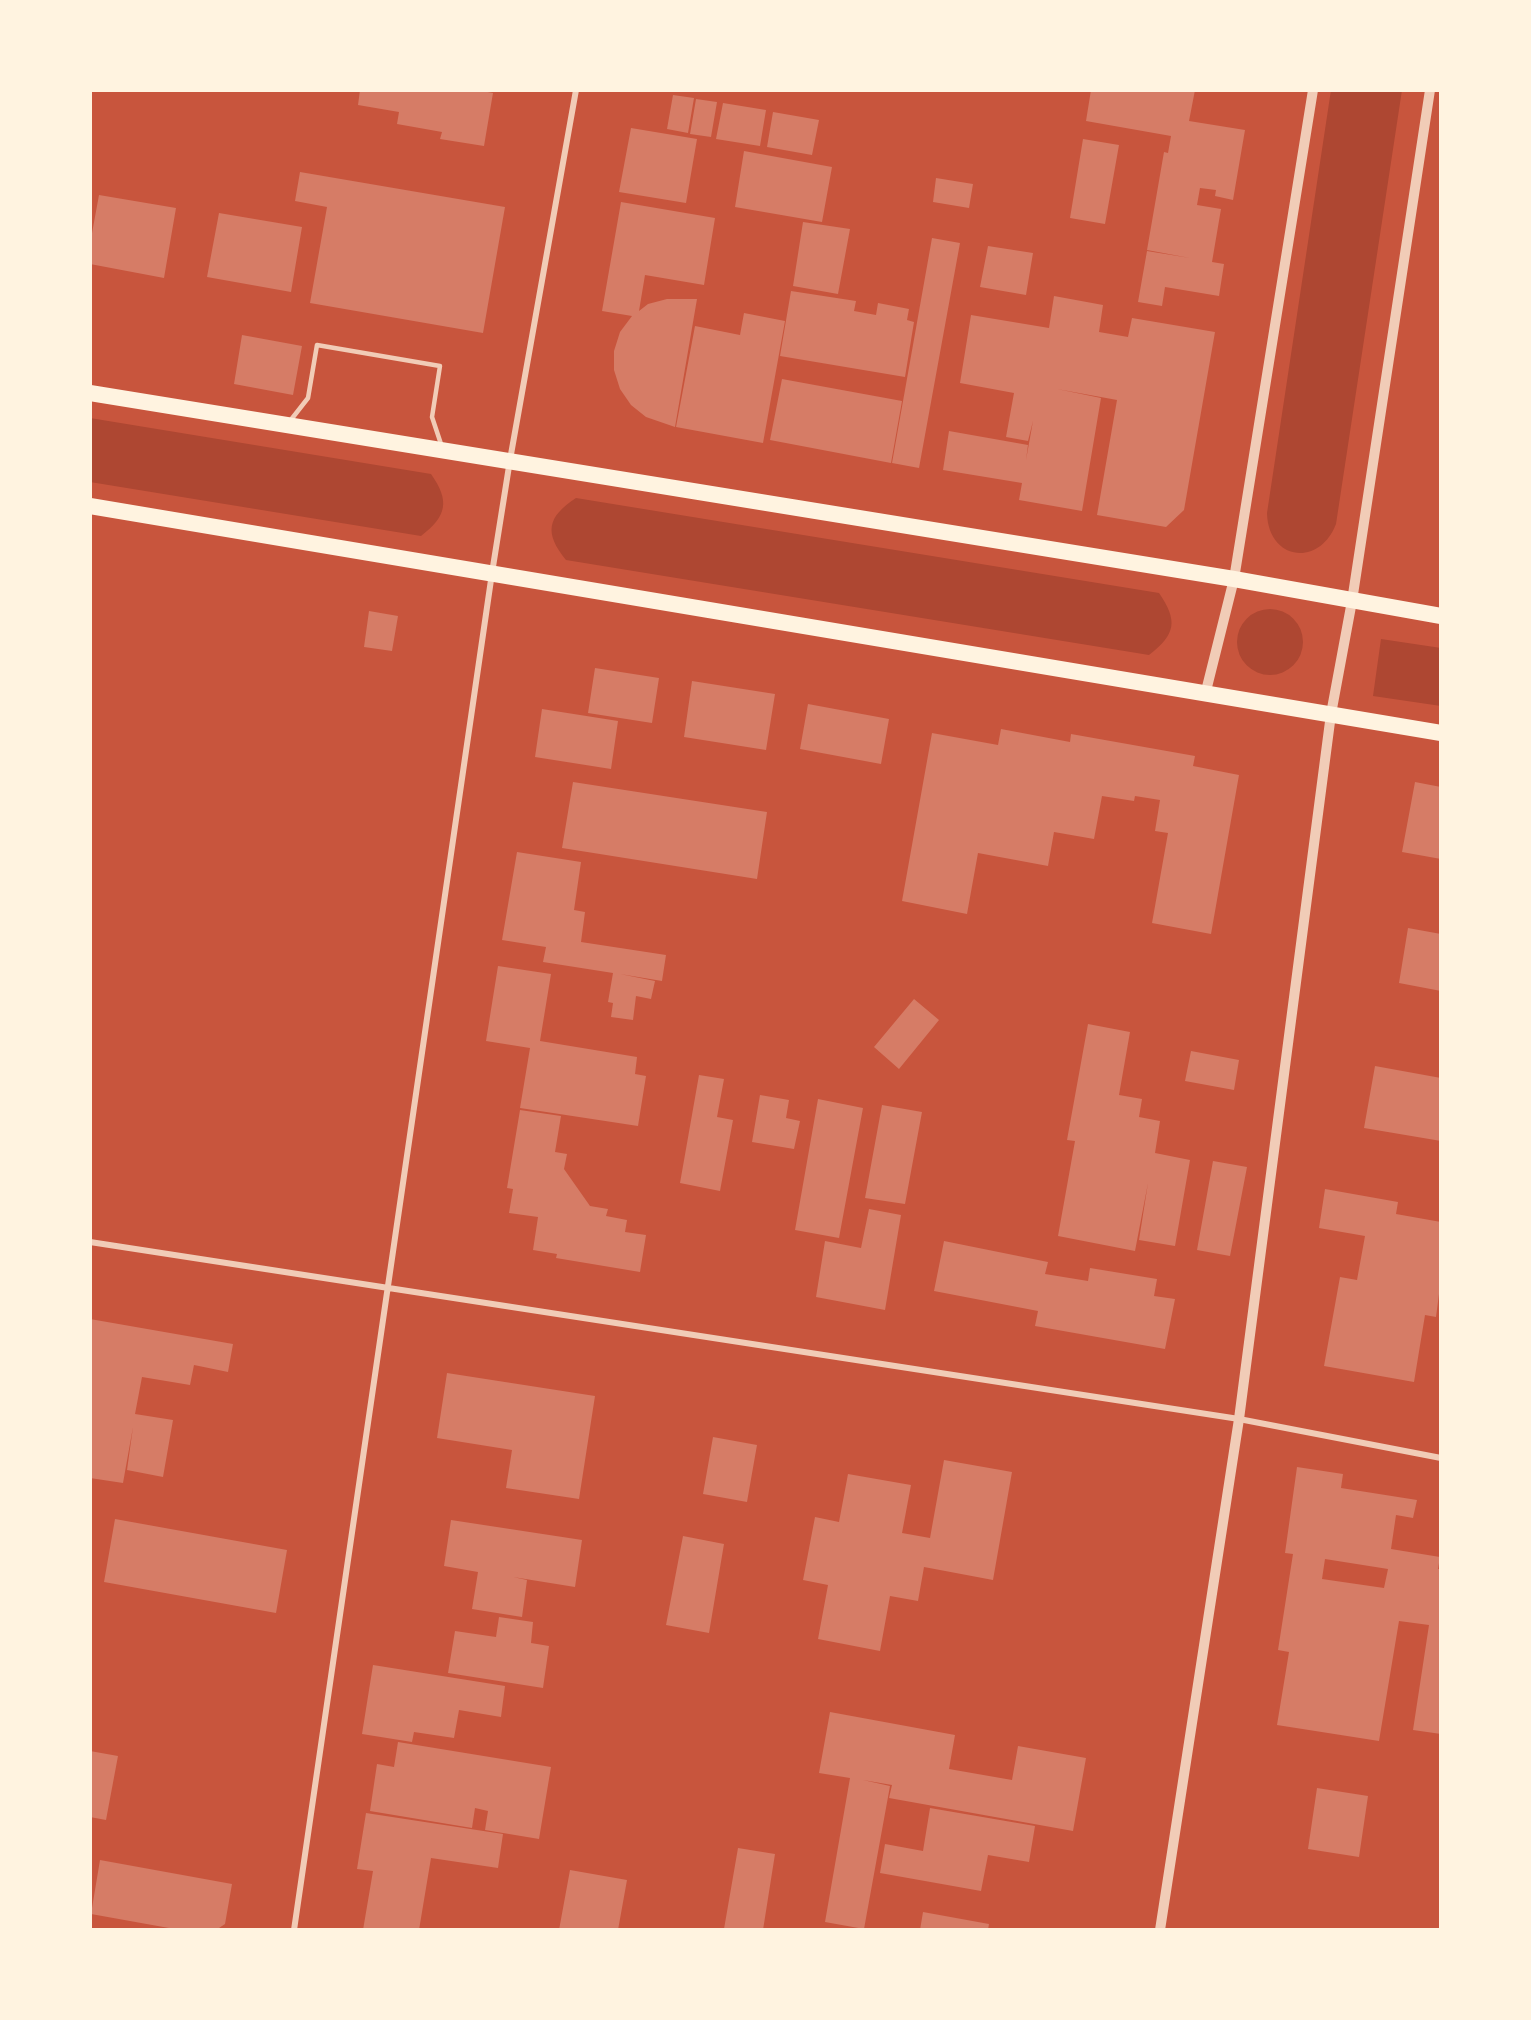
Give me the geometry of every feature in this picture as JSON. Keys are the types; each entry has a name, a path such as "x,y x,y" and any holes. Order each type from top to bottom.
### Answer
{"highway":[{"path":"90,393 1234,579 1441,616"},
{"path":"90,506 1441,733"}],"street":[{"path":"294,1930 492,573 576,90"},
{"path":"1204,694 1234,579 1313,90"},
{"path":"1160,1930 1239,1419 1331,714 1352,601 1430,90"},
{"path":"90,1242 1239,1419 1441,1458"}],"lane":[{"path":"286,426 308,398 317,345 440,366 432,417 443,450"}],"shaded area":[{"path":"1331,90 1402,90 1336,524 1328,538 1318,547 1307,552 1296,553 1285,549 1276,541 1270,529 1267,513"},
{"path":"90,418 431,474 441,492 443,508 436,522 421,536 90,482"},
{"path":"576,498 1159,593 1169,612 1171,627 1165,640 1149,655 566,560 554,542 552,526 559,512"},
{"path":"1270,609 1283,612 1293,619 1300,629 1303,642 1300,655 1293,665 1283,672 1270,675 1257,672 1247,665 1240,655 1237,642 1240,629 1247,619 1257,612"},
{"path":"1381,639 1441,648 1441,706 1373,696"}],"building":[{"path":"360,90 477,90 493,93 484,146 440,139 442,132 397,124 399,112 358,105"},
{"path":"1091,90 1195,90 1189,121 1245,130 1233,200 1215,196 1216,190 1200,188 1197,205 1221,209 1212,262 1224,264 1219,296 1165,287 1162,306 1138,302 1147,251 1190,258 1147,250 1164,152 1168,153 1171,136 1086,121"},
{"path":"673,95 694,98 688,133 667,129"},
{"path":"696,99 717,102 711,137 690,134"},
{"path":"723,103 766,110 760,146 716,139"},
{"path":"773,112 819,120 812,155 767,147"},
{"path":"631,128 697,139 686,203 619,192"},
{"path":"1083,139 1119,145 1105,224 1070,218"},
{"path":"744,151 832,167 822,222 735,207"},
{"path":"300,172 505,207 483,333 310,303 327,207 295,201"},
{"path":"936,178 973,184 969,208 933,202"},
{"path":"99,195 176,208 164,278 90,264 90,244"},
{"path":"621,202 715,218 704,285 645,275 639,311 648,304 667,299 697,299 675,427 646,417 631,405 620,389 614,370 614,351 620,332 632,316 602,311"},
{"path":"219,213 302,227 291,292 207,277"},
{"path":"803,222 850,229 838,294 793,286"},
{"path":"932,238 960,243 919,468 892,463"},
{"path":"988,246 1033,253 1026,295 980,287"},
{"path":"791,291 856,301 854,311 876,315 878,303 909,309 907,320 914,322 905,377 780,356"},
{"path":"1054,296 1103,305 1099,332 1128,337 1132,318 1215,332 1184,510 1166,527 1097,515 1117,400 1057,389 1101,398 1082,511 1019,500 1022,483 943,470 949,431 1028,445 1026,460 1033,421 1028,441 1006,437 1014,393 960,383 971,315 1049,328"},
{"path":"744,313 785,321 763,443 676,427 695,326 740,335"},
{"path":"242,335 302,346 293,395 234,384"},
{"path":"782,379 902,401 891,463 770,440"},
{"path":"369,611 398,616 392,651 364,647"},
{"path":"595,668 659,678 652,723 588,713"},
{"path":"692,681 775,694 766,750 684,737"},
{"path":"808,704 889,719 881,764 800,749"},
{"path":"542,709 618,721 611,769 535,757"},
{"path":"1001,729 1070,742 1071,734 1195,756 1193,766 1239,775 1211,934 1152,923 1168,833 1155,831 1160,800 1135,796 1134,801 1102,796 1094,839 1054,832 1048,866 978,853 967,914 902,901 932,733 998,745"},
{"path":"573,782 767,812 757,879 562,848"},
{"path":"1415,782 1441,787 1441,859 1402,852"},
{"path":"517,852 581,862 574,910 585,912 581,942 666,955 662,981 620,974 655,981 651,999 636,996 633,1020 611,1017 613,1003 608,1002 613,973 543,962 546,947 502,940"},
{"path":"1408,928 1441,934 1441,991 1399,983"},
{"path":"498,966 551,974 540,1041 637,1057 635,1074 646,1076 638,1126 520,1108 530,1048 486,1041"},
{"path":"914,999 939,1020 899,1069 874,1047"},
{"path":"1088,1024 1130,1032 1119,1095 1142,1099 1139,1117 1160,1121 1155,1153 1190,1160 1175,1246 1139,1240 1148,1183 1135,1251 1058,1236 1075,1141 1067,1140"},
{"path":"1191,1051 1239,1060 1234,1090 1185,1081"},
{"path":"1375,1066 1441,1078 1441,1141 1364,1128"},
{"path":"699,1075 724,1079 717,1117 733,1120 720,1191 680,1183"},
{"path":"760,1095 789,1100 786,1118 800,1121 794,1149 752,1142"},
{"path":"818,1099 863,1108 839,1238 795,1230"},
{"path":"882,1105 922,1112 905,1204 865,1198"},
{"path":"520,1110 561,1116 555,1152 567,1154 564,1169 590,1206 608,1209 606,1216 627,1220 625,1232 646,1235 640,1272 556,1258 557,1254 533,1250 538,1217 509,1213 513,1189 507,1188"},
{"path":"1213,1161 1247,1167 1230,1256 1197,1250"},
{"path":"1325,1189 1398,1202 1396,1214 1441,1222 1441,1294 1439,1294 1436,1317 1425,1315 1414,1382 1324,1366 1340,1277 1357,1280 1365,1236 1319,1228"},
{"path":"869,1209 901,1215 885,1310 816,1297 825,1241 861,1248"},
{"path":"944,1241 1048,1262 1045,1274 1088,1281 1090,1268 1157,1279 1154,1296 1175,1299 1165,1349 1035,1326 1038,1311 934,1291"},
{"path":"90,1319 233,1344 228,1372 194,1365 190,1385 142,1377 135,1414 173,1420 163,1477 127,1470 133,1427 123,1483 90,1478"},
{"path":"447,1373 595,1396 579,1499 506,1488 512,1450 437,1438"},
{"path":"713,1437 757,1445 747,1502 703,1494"},
{"path":"944,1460 1012,1472 993,1580 924,1567 918,1601 890,1596 880,1651 818,1639 828,1585 803,1580 815,1517 839,1522 848,1474 911,1485 902,1533 930,1538"},
{"path":"1297,1467 1343,1474 1341,1488 1417,1500 1413,1518 1396,1515 1391,1549 1440,1557 1438,1569 1441,1569 1441,1734 1413,1730 1429,1625 1399,1621 1379,1741 1277,1725 1289,1652 1278,1650 1293,1554 1285,1553","holes":["1325,1559 1388,1569 1384,1588 1322,1579"]},
{"path":"115,1519 287,1550 276,1613 104,1582"},
{"path":"451,1520 582,1540 575,1587 513,1577 527,1580 522,1617 472,1609 478,1572 444,1566"},
{"path":"683,1536 724,1544 709,1633 666,1625"},
{"path":"499,1617 533,1622 531,1643 549,1646 543,1688 448,1673 455,1631 496,1637"},
{"path":"373,1665 505,1686 501,1717 459,1710 454,1738 414,1732 412,1742 362,1734"},
{"path":"830,1712 955,1735 949,1769 1012,1780 1018,1746 1086,1758 1073,1831 889,1798 892,1785 863,1780 890,1786 864,1929 825,1922 850,1778 819,1773"},
{"path":"398,1742 551,1767 539,1839 485,1830 488,1811 475,1808 472,1828 370,1811 377,1764 394,1767"},
{"path":"90,1751 118,1756 106,1820 90,1817"},
{"path":"1317,1788 1368,1796 1359,1857 1308,1849"},
{"path":"930,1808 1035,1826 1029,1862 988,1855 981,1891 880,1873 885,1844 923,1851"},
{"path":"366,1813 503,1834 498,1868 431,1858 419,1930 363,1930 373,1871 357,1869"},
{"path":"738,1848 775,1854 763,1930 724,1929"},
{"path":"100,1860 232,1884 225,1924 216,1930 180,1930 91,1914"},
{"path":"570,1870 627,1880 618,1930 559,1930"},
{"path":"923,1912 989,1924 988,1930 920,1930"}]}
